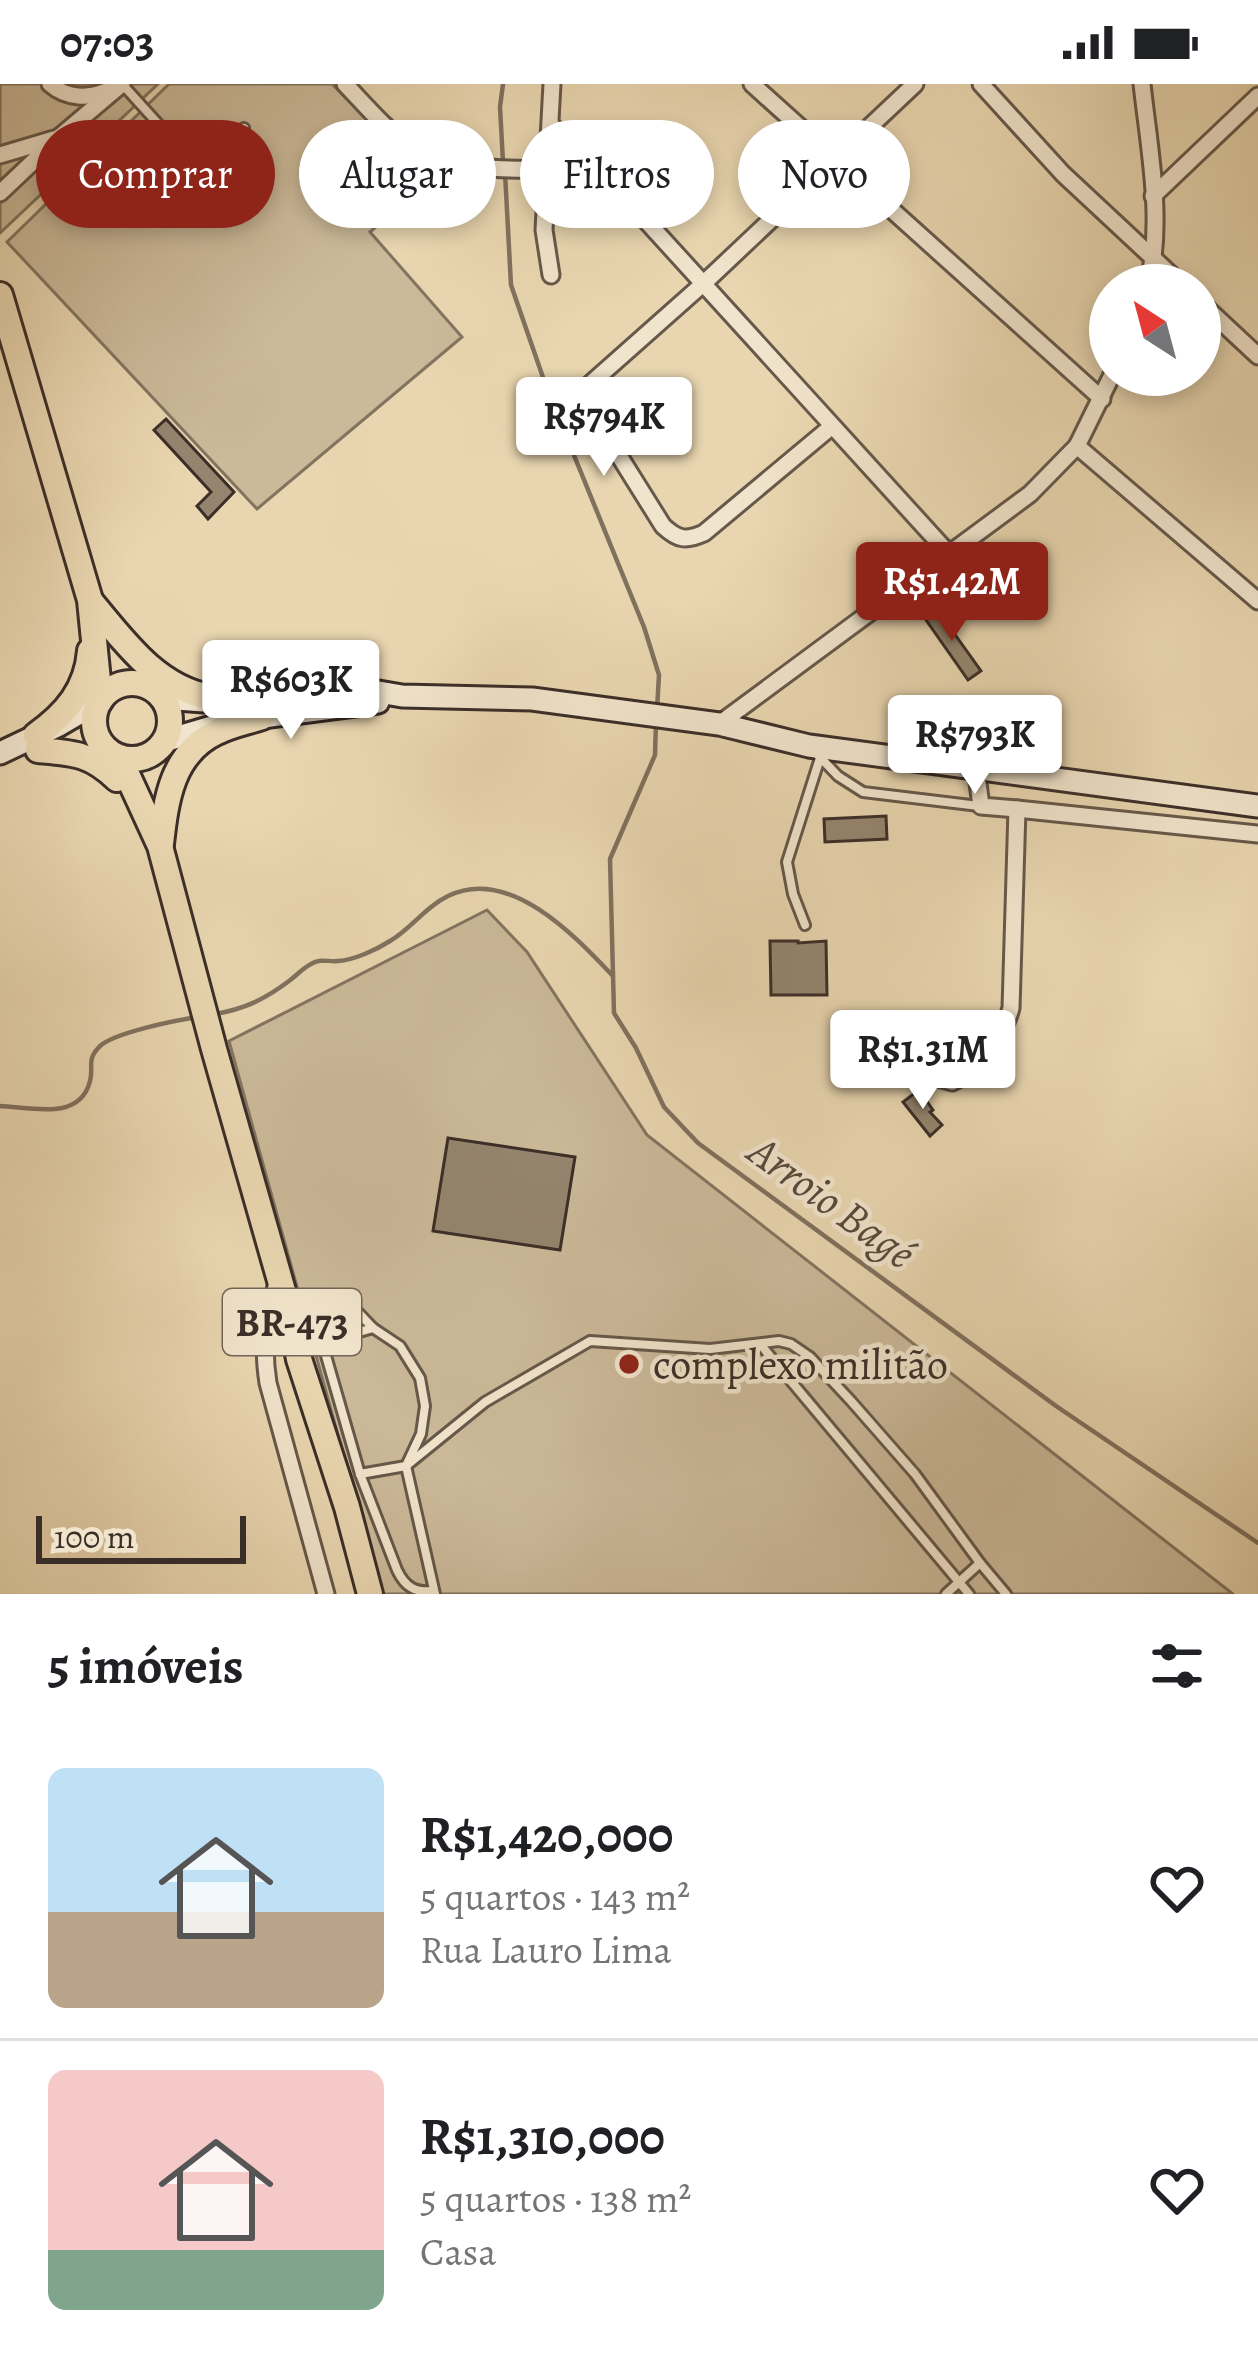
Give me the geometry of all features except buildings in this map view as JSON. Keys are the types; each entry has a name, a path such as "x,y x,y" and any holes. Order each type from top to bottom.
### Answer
{"main road":[{"path":"0,295 90,600 100,701 95,728 102,744 127,772 160,846"},
{"path":"37,743 108,751 134,759 152,754 168,733 170,715 159,695 90,600"},
{"path":"90,600 151,670 182,689 259,707"},
{"path":"37,743 76,698 88,665 90,600"},
{"path":"0,753 37,743 113,688 131,683 190,701 259,707"},
{"path":"164,741 259,707 373,691 532,699 711,723 814,752 976,768 1258,806"},
{"path":"160,846 176,770 193,748 259,707"},
{"path":"160,846 164,741"},
{"path":"37,743 102,764 128,790 160,846"},
{"name":"BR-473","path":"160,846 279,1277 306,1350 370,1594"}],"street":[{"path":"50,84 77,97 101,94 122,84"},
{"path":"79,120 122,84"},
{"path":"345,84 382,120"},
{"path":"552,120 553,84"},
{"path":"752,84 792,120"},
{"path":"878,120 915,84"},
{"path":"981,84 1063,174 1158,264"},
{"path":"1142,84 1153,196 1153,264"},
{"path":"1153,196 1258,96"},
{"path":"0,155 36,145"},
{"path":"0,193 36,158"},
{"path":"910,226 1102,399"},
{"path":"544,228 551,275"},
{"path":"653,228 950,555"},
{"path":"763,228 589,385 603,430 663,526 675,538 688,540 704,533 831,427"},
{"path":"1221,322 1258,356"},
{"path":"711,723 1030,494 1077,446 1103,396"},
{"path":"1077,446 1258,601"},
{"path":"976,768 981,806 1258,834"},
{"path":"1076,815 1080,782"},
{"path":"1179,825 1187,796"},
{"path":"938,1078 952,1082 970,1071 1007,1024 1018,809"},
{"path":"279,1277 265,1326 266,1368 326,1594"},
{"path":"266,1368 306,1350"}],"lane":[{"path":"122,84 155,120"},
{"path":"814,752 863,792 981,806"},
{"path":"805,925 787,862 814,752"},
{"path":"314,1314 306,1350 402,1580 419,1593 434,1593 406,1466 421,1434 425,1406 420,1378 400,1346 352,1306"},
{"path":"306,1350 374,1328"},
{"path":"360,1474 406,1466 485,1402 590,1342 710,1349 779,1340 810,1357 903,1459 1006,1594"},
{"path":"759,1342 969,1594"},
{"path":"946,1594 980,1563"}],"shaded area":[{"path":"0,84 158,84 120,120 36,120 36,199 0,233"},
{"path":"169,84 332,84 368,120 299,120 299,228 375,228 370,232 462,337 257,509 7,242 36,214 36,228 275,228 275,120 132,120"},
{"name":"complexo militão","path":"487,910 527,952 647,1135 1233,1594 382,1594 229,1041"}],"waterway":[{"name":"Arroio Bagé","path":"503,84 503,162"},
{"name":"Arroio Bagé","path":"505,173 511,285 547,389 644,627 659,675 657,710"},
{"name":"Arroio Bagé","path":"656,721 655,755 610,859 614,1013 664,1107 698,1143 1056,1406 1258,1543"},
{"path":"215,1014 263,998 315,962 372,951 440,901 471,889 494,890 539,909 612,975"},
{"path":"0,1106 65,1107 84,1094 93,1056 106,1042 198,1017"}],"place":[{"name":"complexo militão","path":"629,1364"}]}
